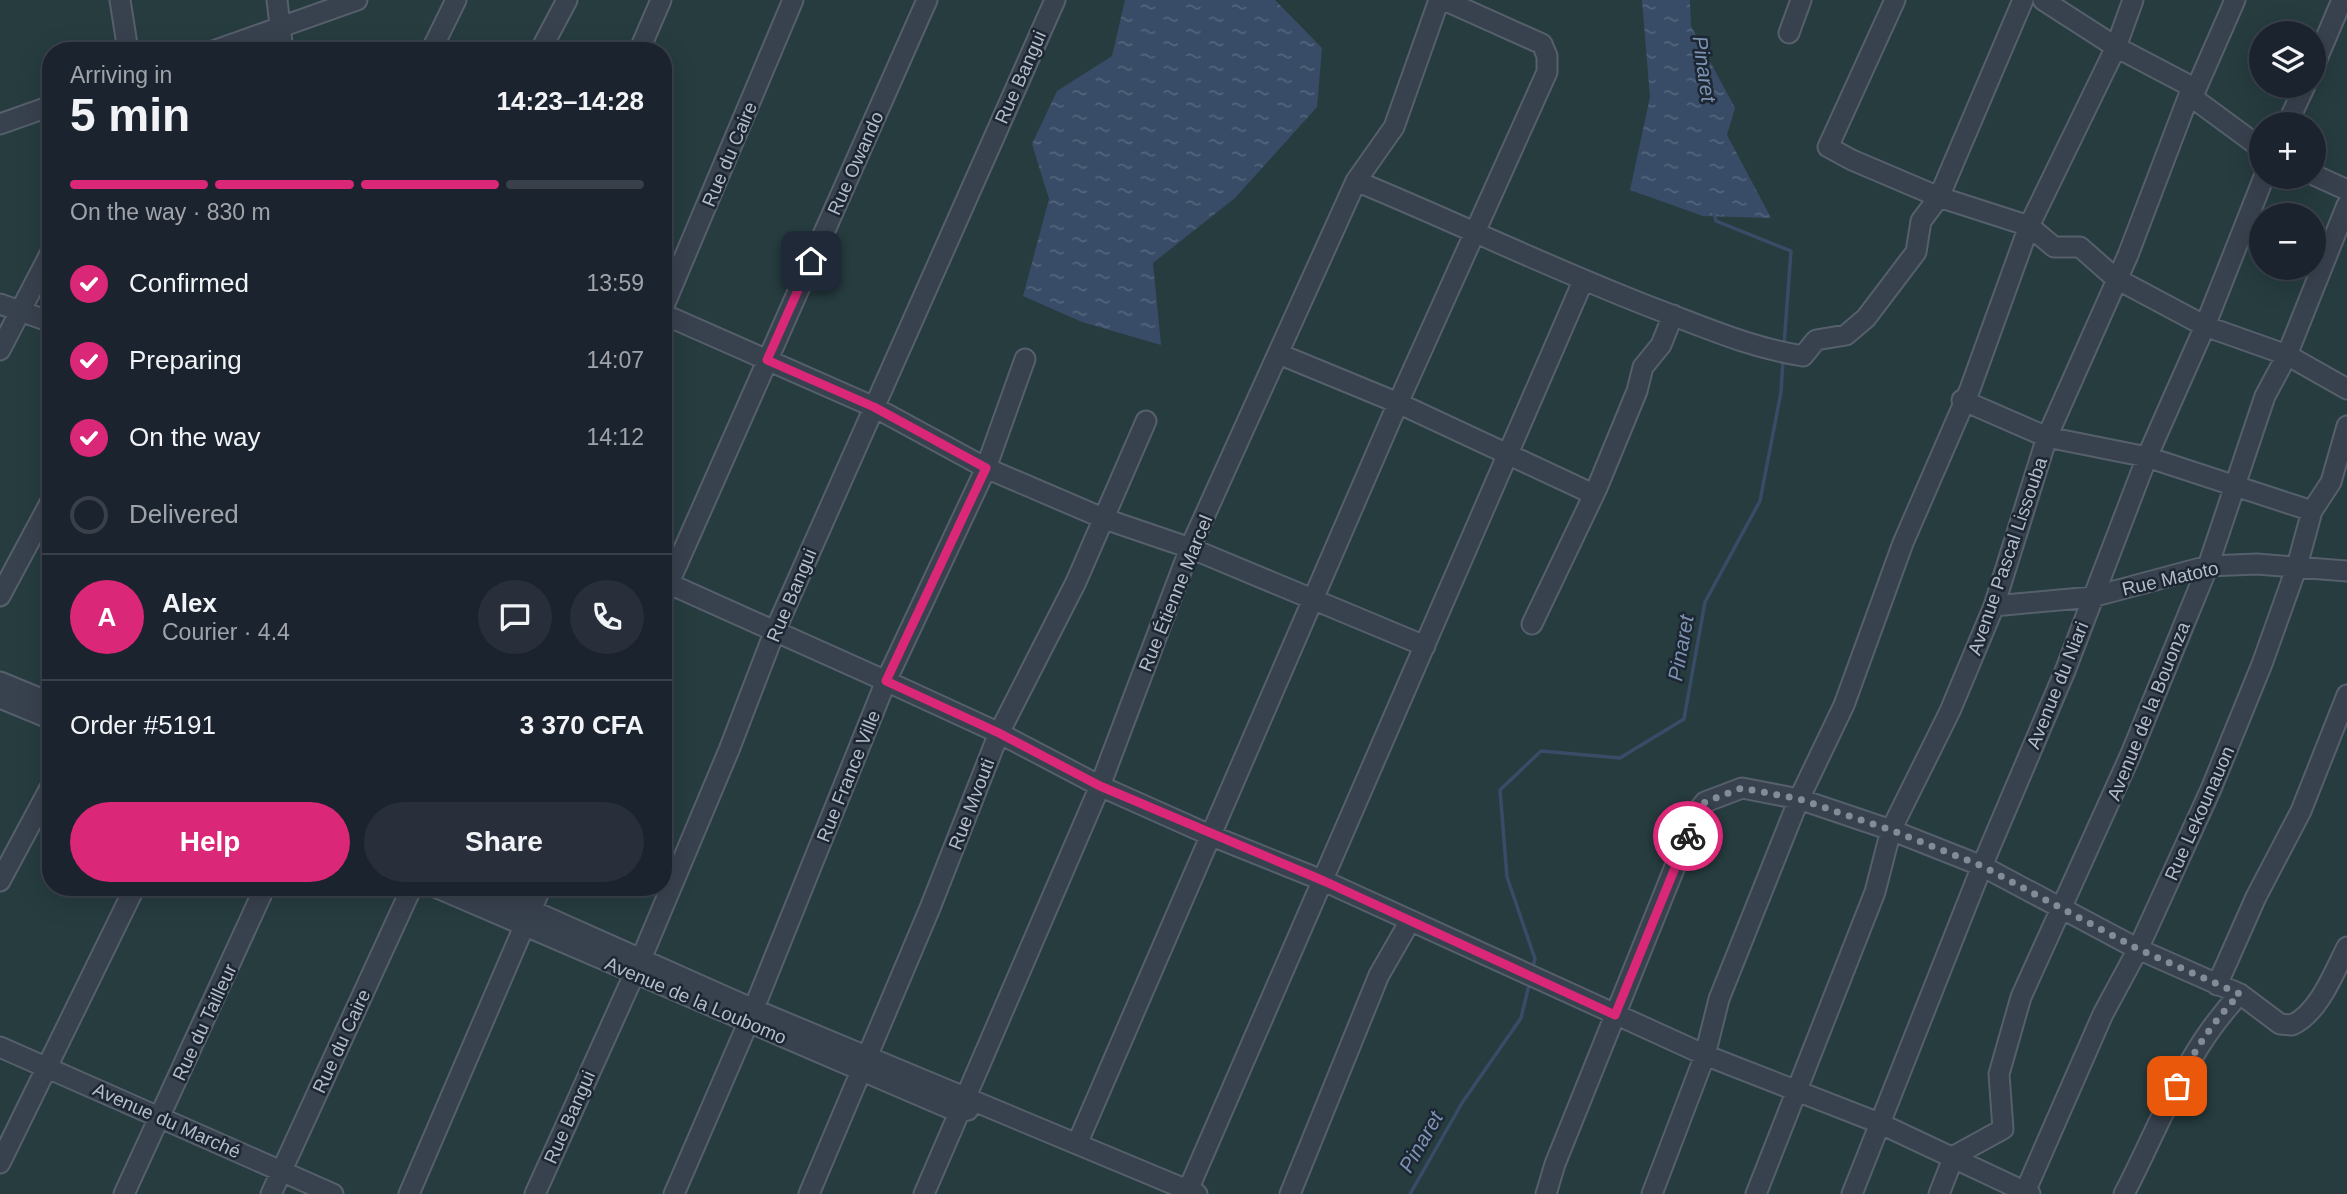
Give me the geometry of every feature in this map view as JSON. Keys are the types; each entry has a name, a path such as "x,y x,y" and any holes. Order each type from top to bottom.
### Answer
{"street":[{"path":"120,0 127,42"},
{"path":"277,0 283,42"},
{"path":"240,42 358,0"},
{"path":"435,42 456,0"},
{"path":"546,42 567,0"},
{"path":"643,42 661,0"},
{"name":"Rue du Caire","path":"672,289 793,0"},
{"name":"Rue Owando","path":"672,570 927,0"},
{"name":"Rue Bangui","path":"672,885 729,750 774,633 1055,0"},
{"path":"1077,1144 1398,403 1547,72 1547,56 1542,44 1441,0"},
{"name":"Rue Étienne Marcel","path":"924,1194 1100,786 1190,548 1356,181 1394,127 1441,0"},
{"path":"1789,33 1801,0"},
{"path":"1895,0 1828,147 1939,197 2029,226 2054,247 2080,247 2115,278 2205,326 2287,355 2347,389"},
{"path":"1356,181 1477,231 1583,281 1770,351 1803,356 1816,340 1846,335 1866,318 1916,251 1921,221 1939,197 2023,0"},
{"path":"2043,0 2192,92 2249,138"},
{"path":"1652,1194 1705,1055 1719,999 1799,799 1844,705 1903,543 1962,400 1970,389 2029,226 2116,47 2133,0"},
{"name":"Avenue Pascal Lissouba","path":"1756,1194 1875,892 1891,830 1951,711 1994,606 2047,437 2115,278 2128,255 2192,92 2235,0"},
{"path":"2326,38 2342,0"},
{"path":"0,124 42,109"},
{"path":"2326,181 2347,191"},
{"name":"Avenue du Niari","path":"1852,1194 1928,1008 1982,866 2065,671 2147,457 2205,326 2241,227 2258,189"},
{"name":"Avenue de la Bouonza","path":"1954,1156 2003,1129 1999,1074 2021,997 2094,842 2208,566 2264,396 2287,355 2347,205"},
{"path":"0,350 42,269"},
{"path":"961,1105 991,1107 1192,1192 1583,281"},
{"path":"0,304 42,318"},
{"path":"672,315 874,407 986,468 1105,519 1190,548 1425,646"},
{"path":"1532,624 1637,391 1643,367 1661,345 1673,316"},
{"path":"1279,354 1398,403 1592,494"},
{"name":"Rue France Ville","path":"674,1194 750,1016 886,681 986,468 1025,359"},
{"path":"1962,400 2047,437 2147,457 2312,511"},
{"name":"Rue Mvouti","path":"809,1194 930,908 999,733 1105,519 1146,421"},
{"name":"Rue Lekounauon","path":"2028,1193 2104,1014 2138,949 2216,776 2262,664 2297,566 2312,511 2331,482 2347,426"},
{"path":"0,596 42,517"},
{"name":"Rue Matoto","path":"1994,606 2092,597 2208,566 2297,566 2347,571"},
{"path":"672,589 886,681 999,733 1100,786 1212,836 1324,881 1705,1055 1879,1123 2028,1193"},
{"path":"0,682 42,699"},
{"path":"2217,985 2256,897 2301,811 2347,695"},
{"path":"0,698 42,715"},
{"path":"1546,1194 1555,1164 1697,812 1705,802 1742,788 1799,799 1891,830 1982,866 2138,949 2240,994 2280,1024 2292,1025 2299,1022 2321,995 2347,947"},
{"path":"0,881 42,803"},
{"path":"0,1163 131,896"},
{"name":"Rue du Tailleur","path":"124,1194 261,896"},
{"name":"Rue du Caire","path":"271,1194 408,896"},
{"name":"Avenue de la Loubomo","path":"462,896 528,918 961,1105"},
{"name":"Avenue de la Loubomo","path":"493,896 528,918"},
{"path":"409,1194 537,896"},
{"name":"Rue Bangui","path":"535,1194 667,896"},
{"path":"1290,1194 1379,975 1410,921"},
{"path":"2124,1194 2189,1060 2220,1016 2240,994"},
{"name":"Avenue du Marché","path":"0,1047 333,1194"},
{"path":"1939,1194 1954,1156"}],"green space":[{"path":"0,0 2347,0 2347,1194 0,1194"}],"water":[{"path":"1125,0 1275,0 1322,48 1317,107 1235,198 1153,263 1161,345 1082,322 1023,296 1049,199 1032,144 1057,91 1112,56"},
{"path":"1642,0 1690,0 1691,26 1735,108 1727,135 1771,218 1703,216 1630,190 1650,97"}],"waterway":[{"name":"Pinaret","path":"1714,213 1716,221 1791,251 1784,345"},
{"name":"Pinaret","path":"1532,970 1535,959 1507,877 1500,790 1541,751 1620,758 1684,719 1705,602 1760,501 1781,392 1783,360"},
{"name":"Pinaret","path":"1410,1194 1462,1103 1521,1018 1530,981"}],"way so far":[{"path":"1688,836 1697,812 1705,802 1742,788 1799,799 1891,830 1982,866 2138,949 2240,994 2220,1016 2189,1060 2177,1086"}],"route":[{"path":"811,261 767,360 874,407 986,468 886,681 999,733 1100,786 1212,836 1324,881 1615,1015 1688,836"}]}
